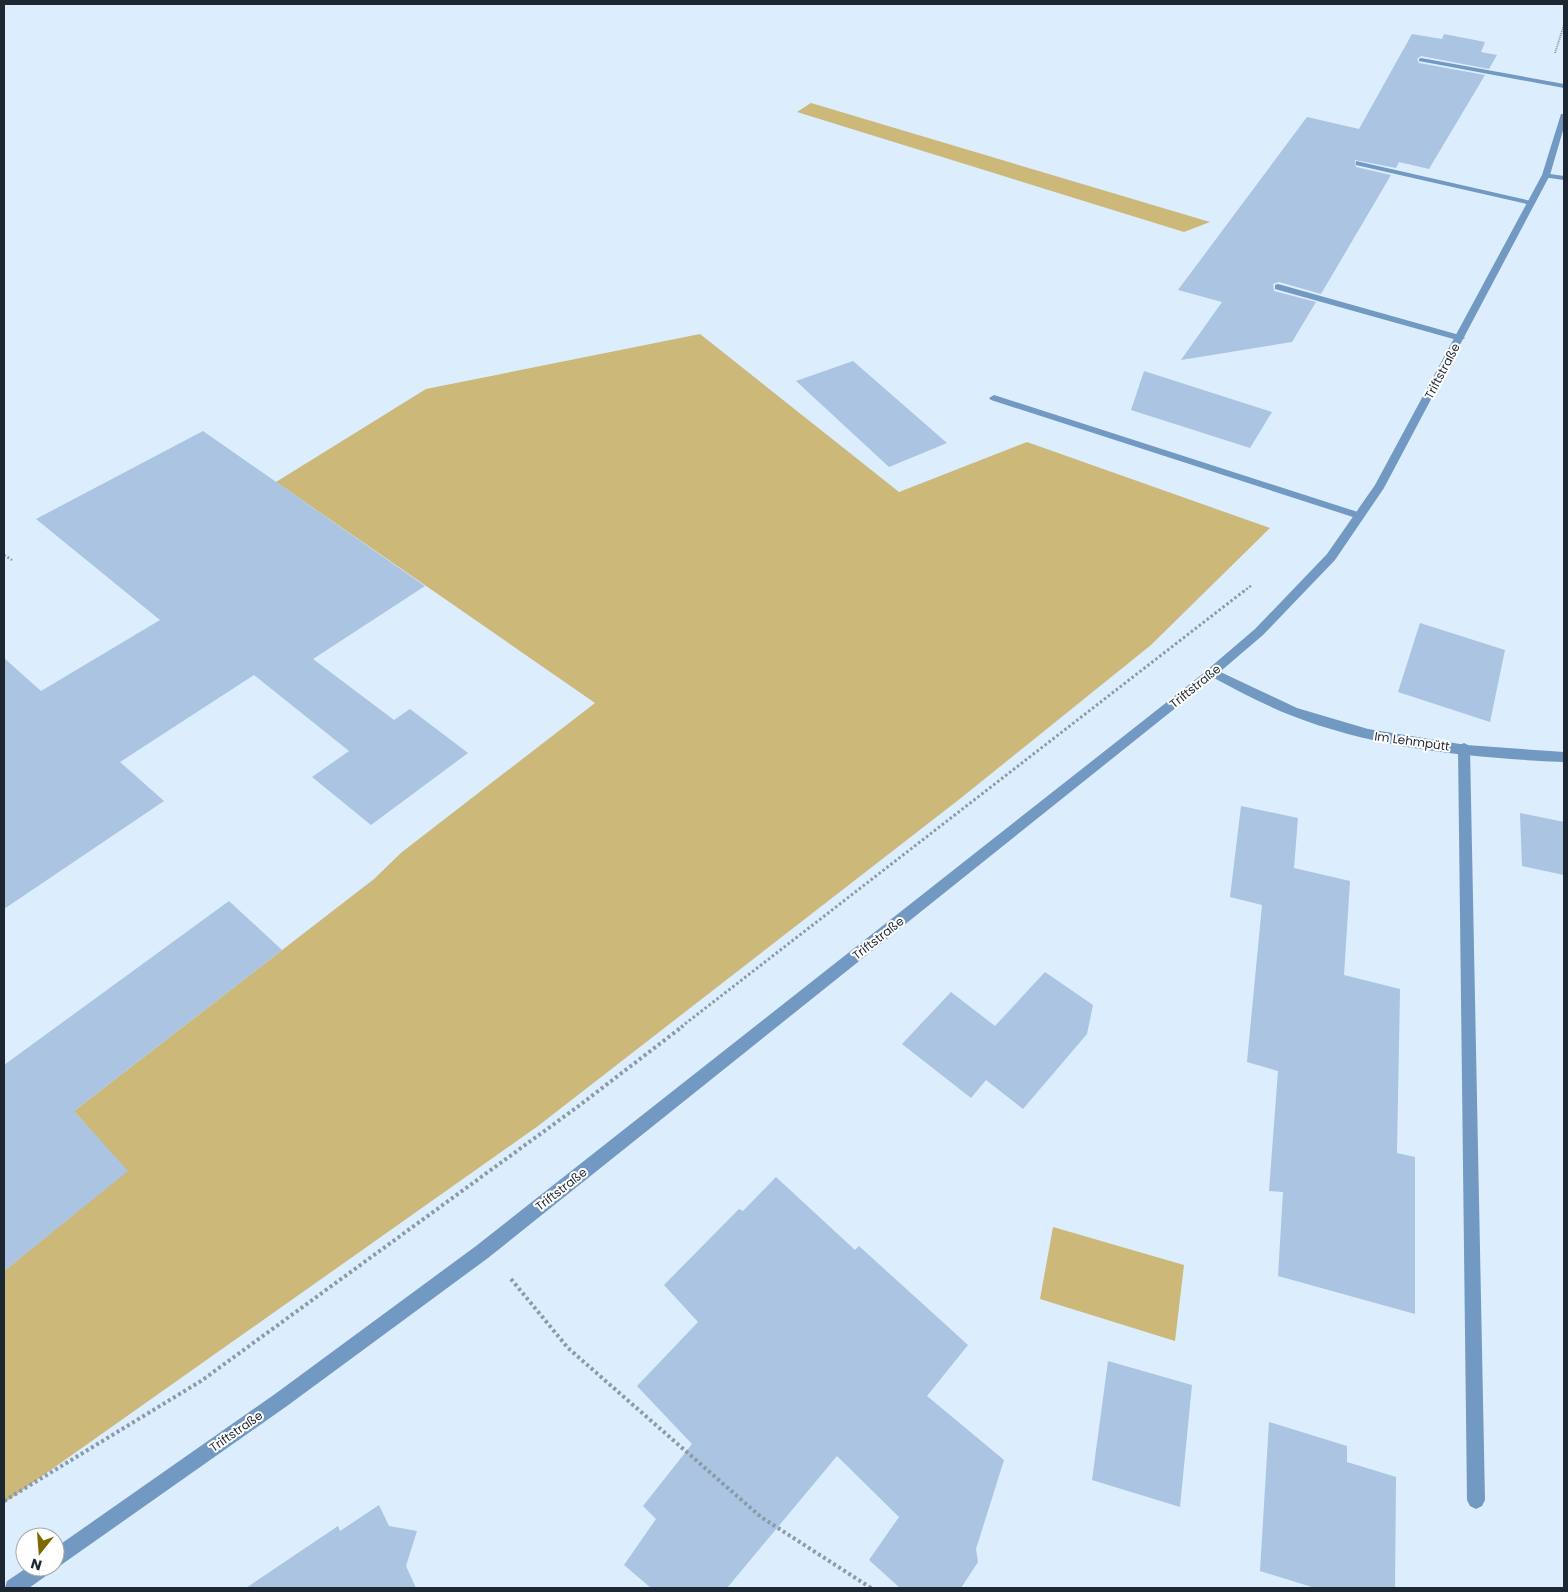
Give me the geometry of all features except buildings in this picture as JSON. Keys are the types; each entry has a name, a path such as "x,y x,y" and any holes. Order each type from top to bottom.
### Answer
{"street":[{"path":"1421,60 1564,86"},
{"name":"Triftstraße","path":"65,1552 280,1400 482,1252 1212,672 1259,632 1331,557 1380,486 1546,175 1564,116"},
{"path":"1359,163 1531,203"},
{"path":"1546,175 1564,178"},
{"path":"1278,287 1460,338"},
{"path":"994,398 1360,516"},
{"name":"Im Lehmpütt","path":"1212,672 1304,716 1380,738 1503,753 1564,757"},
{"path":"1464,748 1476,1500"},
{"path":"14,1588 30,1577"}],"path":[{"path":"1546,83 1564,25"},
{"path":"4,555 12,560"},
{"path":"4,1501 201,1381 568,1114 1157,661 1259,579"},
{"path":"482,1252 507,1275 568,1348 761,1517 871,1588"}],"shaded area":[{"path":"811,103 1210,222 1184,232 797,112"},
{"path":"700,334 899,492 1027,442 1270,528 1151,645 961,798 538,1126 4,1503 4,1271 127,1171 74,1111 374,879 402,852 595,703 276,482 426,389"},
{"path":"1053,1227 1184,1265 1175,1341 1040,1299"}]}
